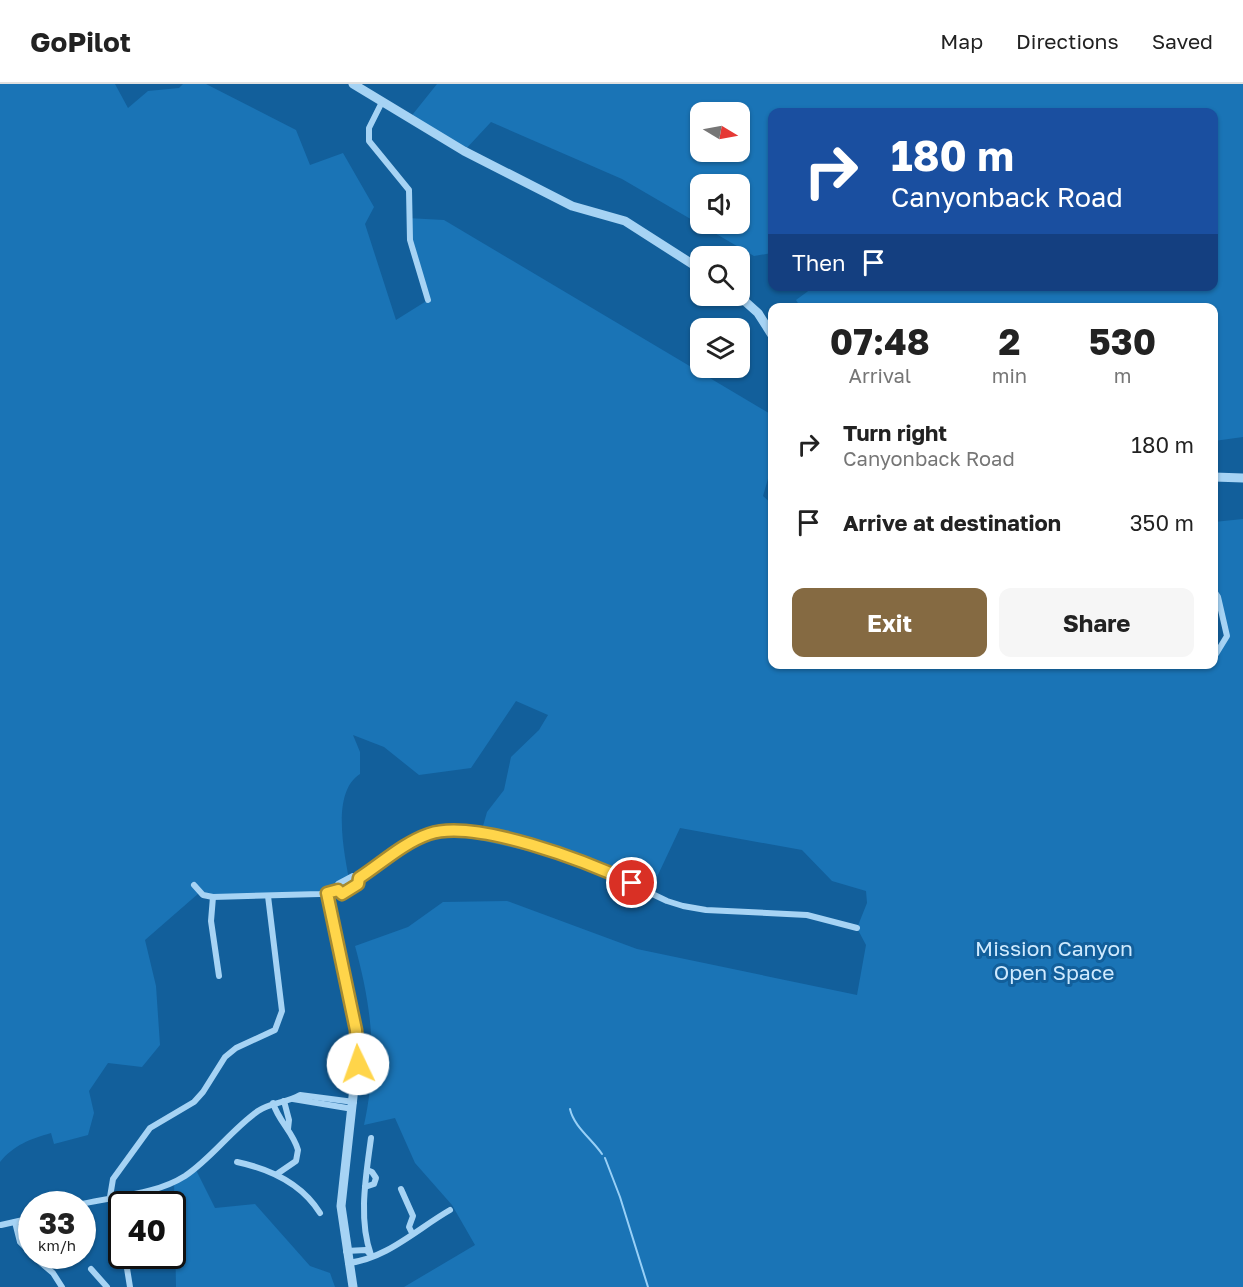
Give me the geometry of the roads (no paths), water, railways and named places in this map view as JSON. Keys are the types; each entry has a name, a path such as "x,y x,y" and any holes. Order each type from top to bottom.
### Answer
{"street":[{"path":"353,84 464,151 572,206 625,221 690,263"},
{"path":"382,102 369,128 369,141 409,190 410,240 428,300"},
{"path":"750,306 758,313 768,329"},
{"path":"1218,477 1243,478"},
{"path":"1218,597 1227,636 1218,651"},
{"path":"194,885 199,893 213,897 342,892 358,884 359,878 400,848 431,833 483,832 575,857 678,905 706,910 807,915 857,928"},
{"path":"342,892 338,884 352,876 359,878"},
{"path":"327,893 356,1030 358,1058 341,1206 352,1286"},
{"path":"111,1191 113,1179 150,1128 194,1102 230,1053 271,1033 279,1025 282,1011 268,896"},
{"path":"213,897 211,921 219,976"},
{"path":"143,1191 159,1188 185,1175 240,1125 273,1103 293,1099 300,1095 318,1096 353,1105"},
{"path":"317,1104 318,1096"},
{"path":"293,1099 317,1104 353,1105"},
{"path":"284,1101 289,1120 288,1129"},
{"path":"273,1103 281,1124 288,1129 296,1141 298,1155 296,1161 277,1174"},
{"path":"371,1138 365,1187 366,1233 371,1255"},
{"path":"237,1162 277,1174 304,1193 320,1213"},
{"path":"401,1189 413,1216 419,1219 423,1226"},
{"path":"348,1263 367,1260 371,1255 385,1252 450,1210"},
{"path":"412,1233 409,1227 413,1216"},
{"path":"1,1225 18,1221"},
{"path":"15,1222 18,1234"},
{"path":"346,1251 366,1250 371,1255"},
{"path":"48,1269 62,1287"},
{"path":"91,1269 107,1287"},
{"path":"127,1269 130,1287"}],"waterway":[{"path":"570,1109 579,1127 602,1154"},
{"path":"605,1158 620,1197 648,1287"}],"park label":[{"name":"Mission Canyon Open Space","path":"1054,960"}]}
